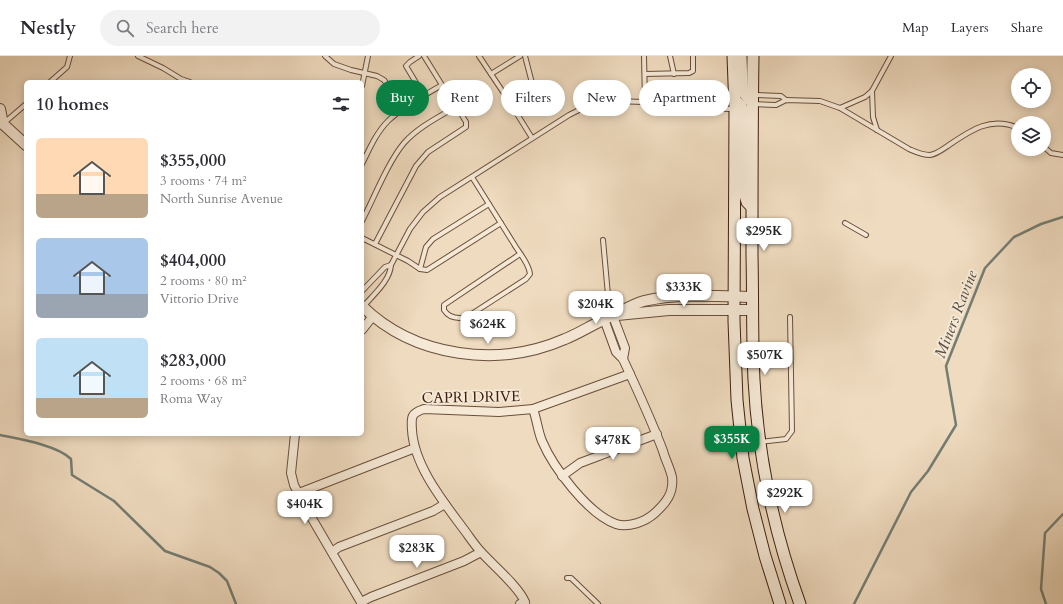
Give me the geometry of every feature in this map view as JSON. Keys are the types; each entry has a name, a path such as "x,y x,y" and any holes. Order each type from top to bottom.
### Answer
{"main road":[{"path":"733,56 735,104 734,311 737,392 744,458 760,536 780,602"},
{"path":"741,56 742,87 745,94 753,100"},
{"path":"753,56 752,297 754,380 760,442 773,513 800,604"},
{"path":"735,104 741,106 743,111 744,192 747,202 752,208"}],"street":[{"path":"0,109 1,124 24,143"},
{"path":"365,311 387,327 418,342 447,351 488,356 516,353 541,348 576,334 609,314 635,304 677,297 752,297"},
{"path":"609,314 669,310 753,310"},
{"path":"533,409 537,419 541,440 552,461 562,476 584,501 599,515 616,524 634,525 652,516 665,505 671,490 672,476 657,434 624,359 625,348 623,341 609,314"},
{"path":"609,314 613,344 616,352 624,359"},
{"path":"613,344 623,341"},
{"name":"CAPRI DRIVE","path":"522,603 521,593 481,552 429,480 415,448 412,436 413,415 424,409 499,412 533,409 630,374"},
{"path":"562,476 580,463 657,434"},
{"path":"295,436 292,473 294,484 362,603 371,597 464,561 481,552"},
{"path":"299,494 415,448"},
{"path":"332,552 339,547 433,511 445,504"}],"lane":[{"path":"52,80 67,67 70,56"},
{"path":"138,56 163,68 182,80"},
{"path":"325,56 334,64 351,70 377,76 384,80"},
{"path":"363,80 368,56"},
{"path":"414,80 406,66 418,56"},
{"path":"424,56 439,80"},
{"path":"479,56 501,89"},
{"path":"491,74 520,56"},
{"path":"525,56 531,80"},
{"path":"644,56 645,80"},
{"path":"670,56 674,74"},
{"path":"645,74 689,73 693,71 693,56"},
{"path":"840,108 864,97 872,91 891,56"},
{"path":"872,91 873,117 878,130"},
{"path":"753,100 781,96 786,100"},
{"path":"365,311 387,279 391,270 391,265 410,230 423,212 440,197 569,115 596,103 616,100 639,102"},
{"path":"753,100 776,105 786,100 820,101 840,108 920,154 930,155 939,152 975,128 994,123 1011,127"},
{"path":"730,104 735,104"},
{"path":"730,104 735,104"},
{"path":"1,124 24,106"},
{"path":"364,160 376,137 387,122 395,116"},
{"path":"364,217 393,159 404,142 425,125 440,116"},
{"path":"375,244 416,166 428,152 466,127 466,122 463,116"},
{"path":"518,116 532,138"},
{"path":"1051,153 1063,155"},
{"path":"472,177 530,269 530,274 526,279 467,317 456,318 447,314 444,310 444,305 520,254"},
{"path":"420,269 426,247 432,239 489,204"},
{"path":"844,223 866,235"},
{"path":"364,239 408,261 420,269 427,270 501,224"},
{"path":"603,240 609,314"},
{"path":"364,289 385,267 391,265"},
{"path":"760,442 786,439 792,431 790,317"},
{"path":"567,578 571,578 598,604"}],"waterway":[{"name":"Miners Ravine","path":"854,604 911,492 928,471 956,425 946,366 985,268 1014,237 1041,224 1063,217"},
{"name":"Miners Ravine","path":"0,435 37,443 65,454 71,459 72,475 114,501 165,551 210,567 219,573 227,581 236,604"},
{"path":"1046,604 1041,589 1045,533 1063,514"}]}
